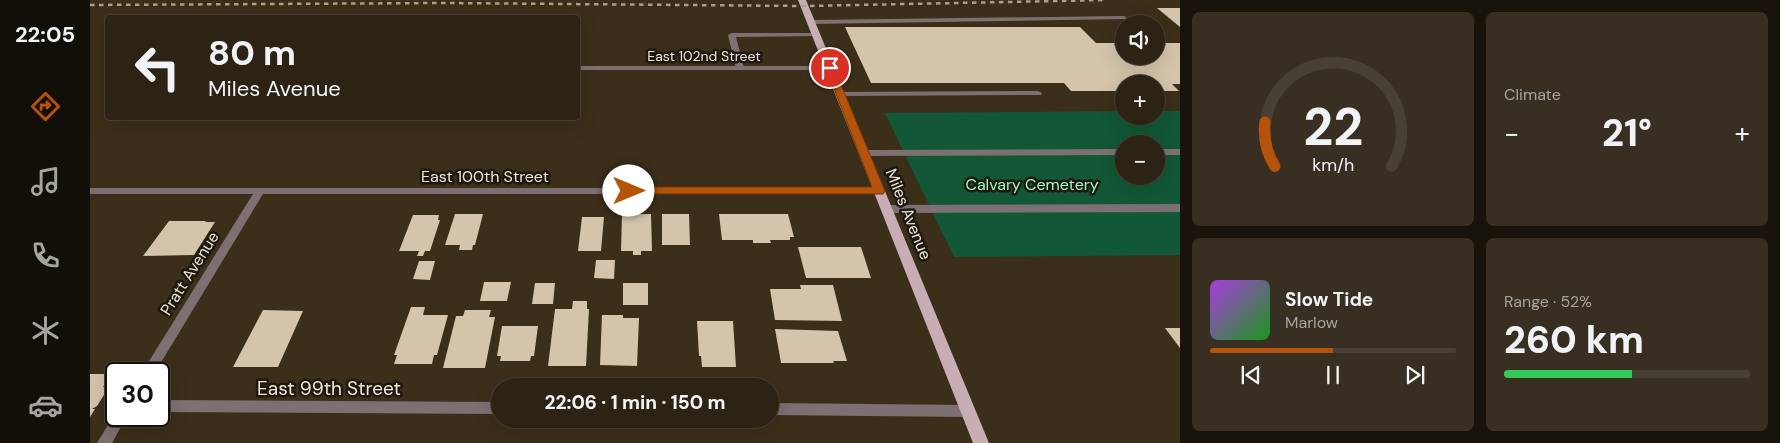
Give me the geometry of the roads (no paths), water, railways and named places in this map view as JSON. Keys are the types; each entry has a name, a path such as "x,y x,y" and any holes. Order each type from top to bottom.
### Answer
{"main road":[{"name":"Miles Avenue","path":"802,0 981,443"}],"street":[{"path":"811,22 1115,18"},
{"path":"740,68 732,35 816,35"},
{"name":"East 102nd Street","path":"580,68 830,68"},
{"path":"840,94 1038,93"},
{"path":"864,153 1115,152"},
{"path":"1165,152 1180,152"},
{"name":"East 100th Street","path":"90,191 879,191"},
{"name":"Pratt Avenue","path":"154,362 260,191"},
{"path":"886,209 1180,208"},
{"name":"East 99th Street","path":"170,406 491,408"},
{"path":"779,409 968,411"},
{"path":"104,443 114,427"}],"railway":[{"path":"90,5 445,3 805,6 1107,0"}],"park label":[{"name":"Calvary Cemetery","path":"1032,184"}]}
